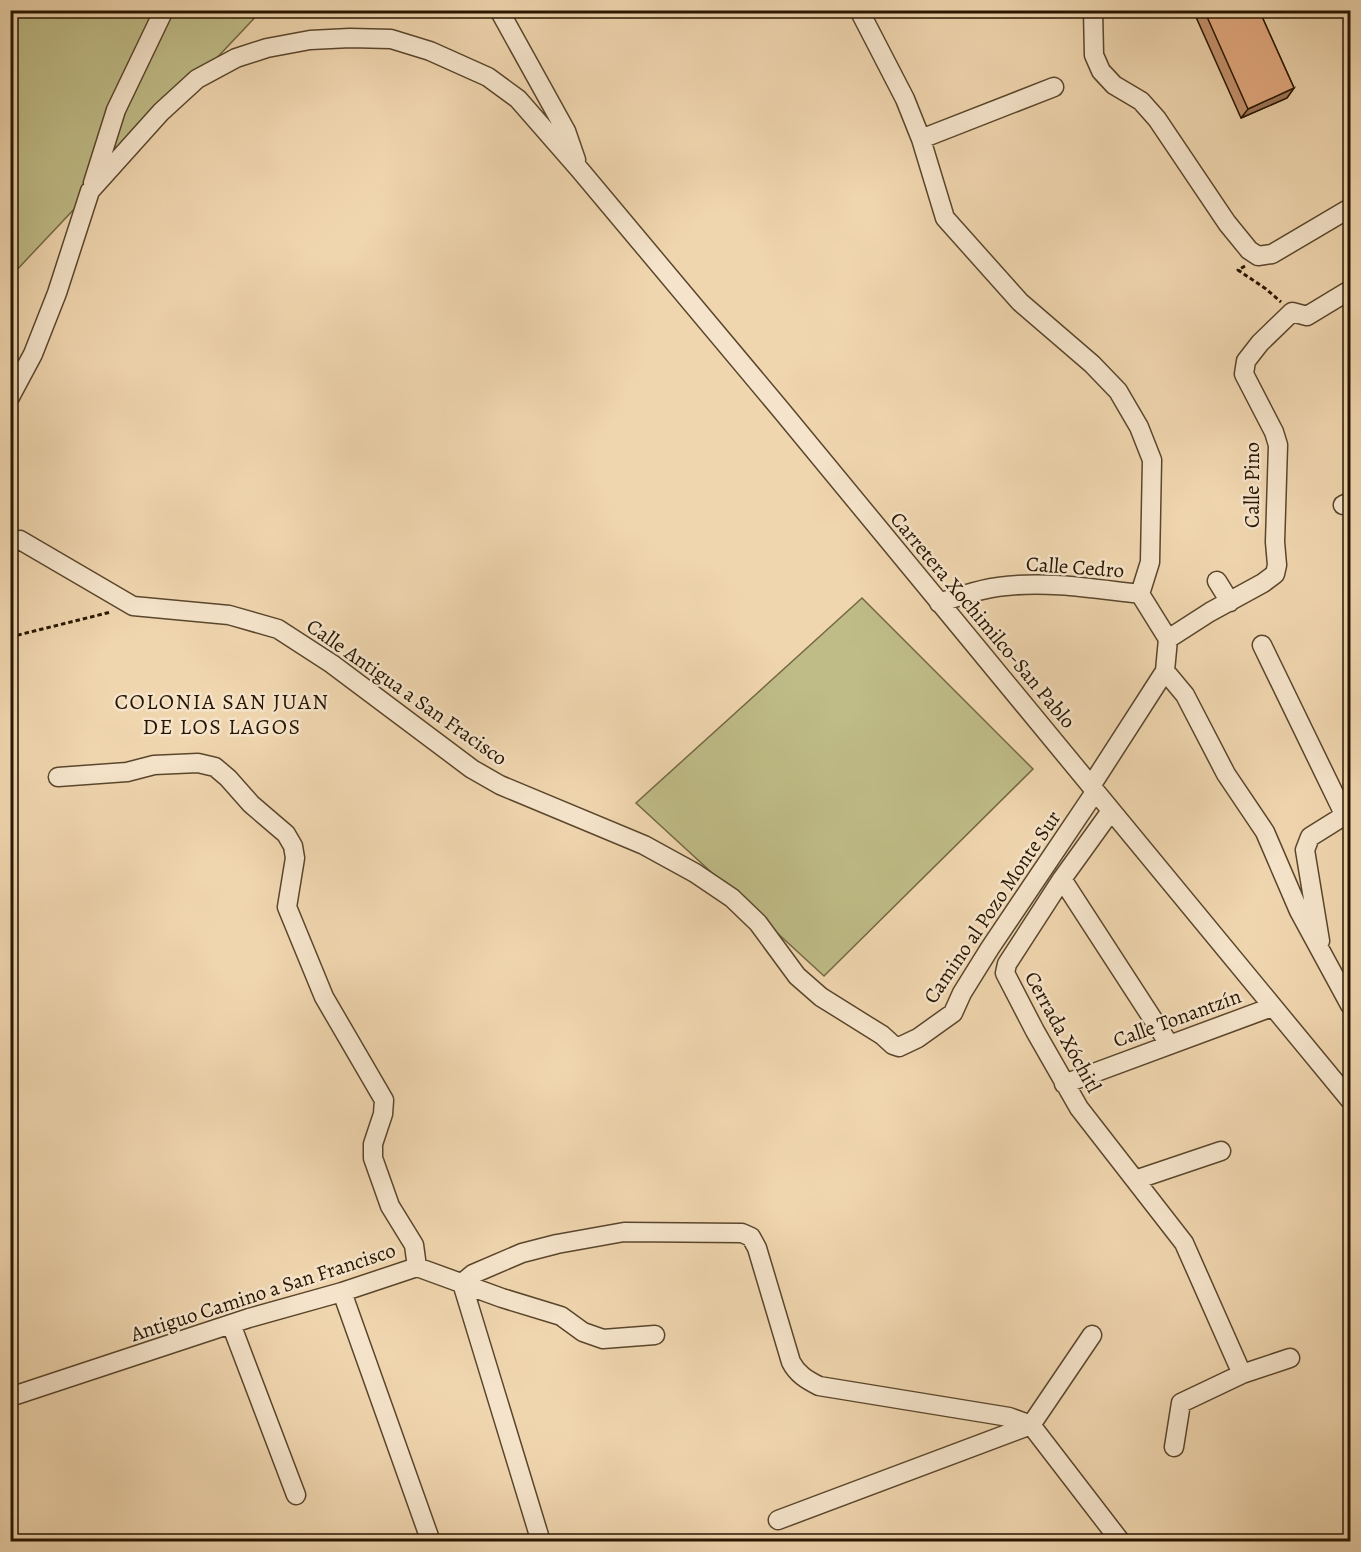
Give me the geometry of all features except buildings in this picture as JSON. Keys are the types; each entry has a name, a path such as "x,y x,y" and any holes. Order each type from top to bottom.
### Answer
{"street":[{"path":"10,397 33,354 57,293 116,110 164,10"},
{"path":"499,10 566,131 580,170"},
{"path":"859,10 905,99 921,139 945,218 1020,302 1092,364 1118,391 1139,427 1152,460 1150,562 1140,594 1168,639 1165,671 1093,789"},
{"path":"1094,11 1094,56 1101,70 1114,85 1141,101 1157,119 1227,223 1250,250 1258,256 1272,254 1350,208"},
{"name":"Carretera Xochimilco-San Pablo","path":"90,191 161,112 197,79 236,58 267,48 310,40 391,39 430,51 488,77 518,99 580,170 1350,1100"},
{"path":"921,139 1054,87"},
{"path":"1292,312 1307,316 1350,290"},
{"name":"Calle Pino","path":"1168,639 1275,574 1278,444 1244,374 1246,361 1260,343 1292,312"},
{"name":"Calle Antigua a San Fracisco","path":"15,541 133,606 229,615 278,629 332,664 472,769 500,785 644,845 695,873 732,898 758,923 797,976 820,997 882,1035 893,1045 899,1047 918,1038"},
{"path":"1217,581 1230,602"},
{"name":"Calle Cedro","path":"939,603 969,593 1004,586 1035,584 1140,594"},
{"path":"1262,645 1347,813 1310,837 1305,850 1323,957"},
{"path":"1165,671 1185,695 1226,774 1266,832 1299,911 1323,957 1348,994"},
{"path":"58,777 127,772 154,765 198,763 215,767 251,804 286,834 293,846 295,858 287,907 324,997 384,1100 383,1114 373,1144 373,1158 390,1206 414,1245 417,1267"},
{"name":"Camino al Pozo Monte Sur","path":"918,1038 953,1013 962,993 990,948 1093,789"},
{"name":"Cerrada Xóchitl","path":"1111,811 1062,879 1007,964 1005,973 1079,1108 1184,1243 1242,1374"},
{"path":"1062,879 1169,1044"},
{"name":"Calle Tonantzín","path":"1064,1084 1272,1007"},
{"path":"1135,1180 1221,1151"},
{"path":"541,1542 462,1283 473,1274 522,1253 624,1232 742,1233 751,1237 757,1248 791,1362 801,1374 819,1386 1009,1418 1031,1425 1121,1542"},
{"name":"Antiguo Camino a San Francisco","path":"10,1397 231,1324 342,1292 417,1267 502,1298 561,1316 583,1332 603,1339 655,1335"},
{"path":"342,1292 431,1542"},
{"path":"231,1324 296,1495"},
{"path":"778,1520 1031,1425 1092,1335"},
{"path":"1174,1447 1181,1403 1242,1374 1290,1358"}],"path":[{"path":"1258,256 1238,270 1266,289 1292,312"},
{"path":"10,637 133,606"}],"shaded area":[{"path":"11,11 261,11 11,276"},
{"path":"862,598 1033,769 824,976 636,803"}],"district":[{"name":"COLONIA SAN JUAN DE LOS LAGOS","path":"222,714"}]}
